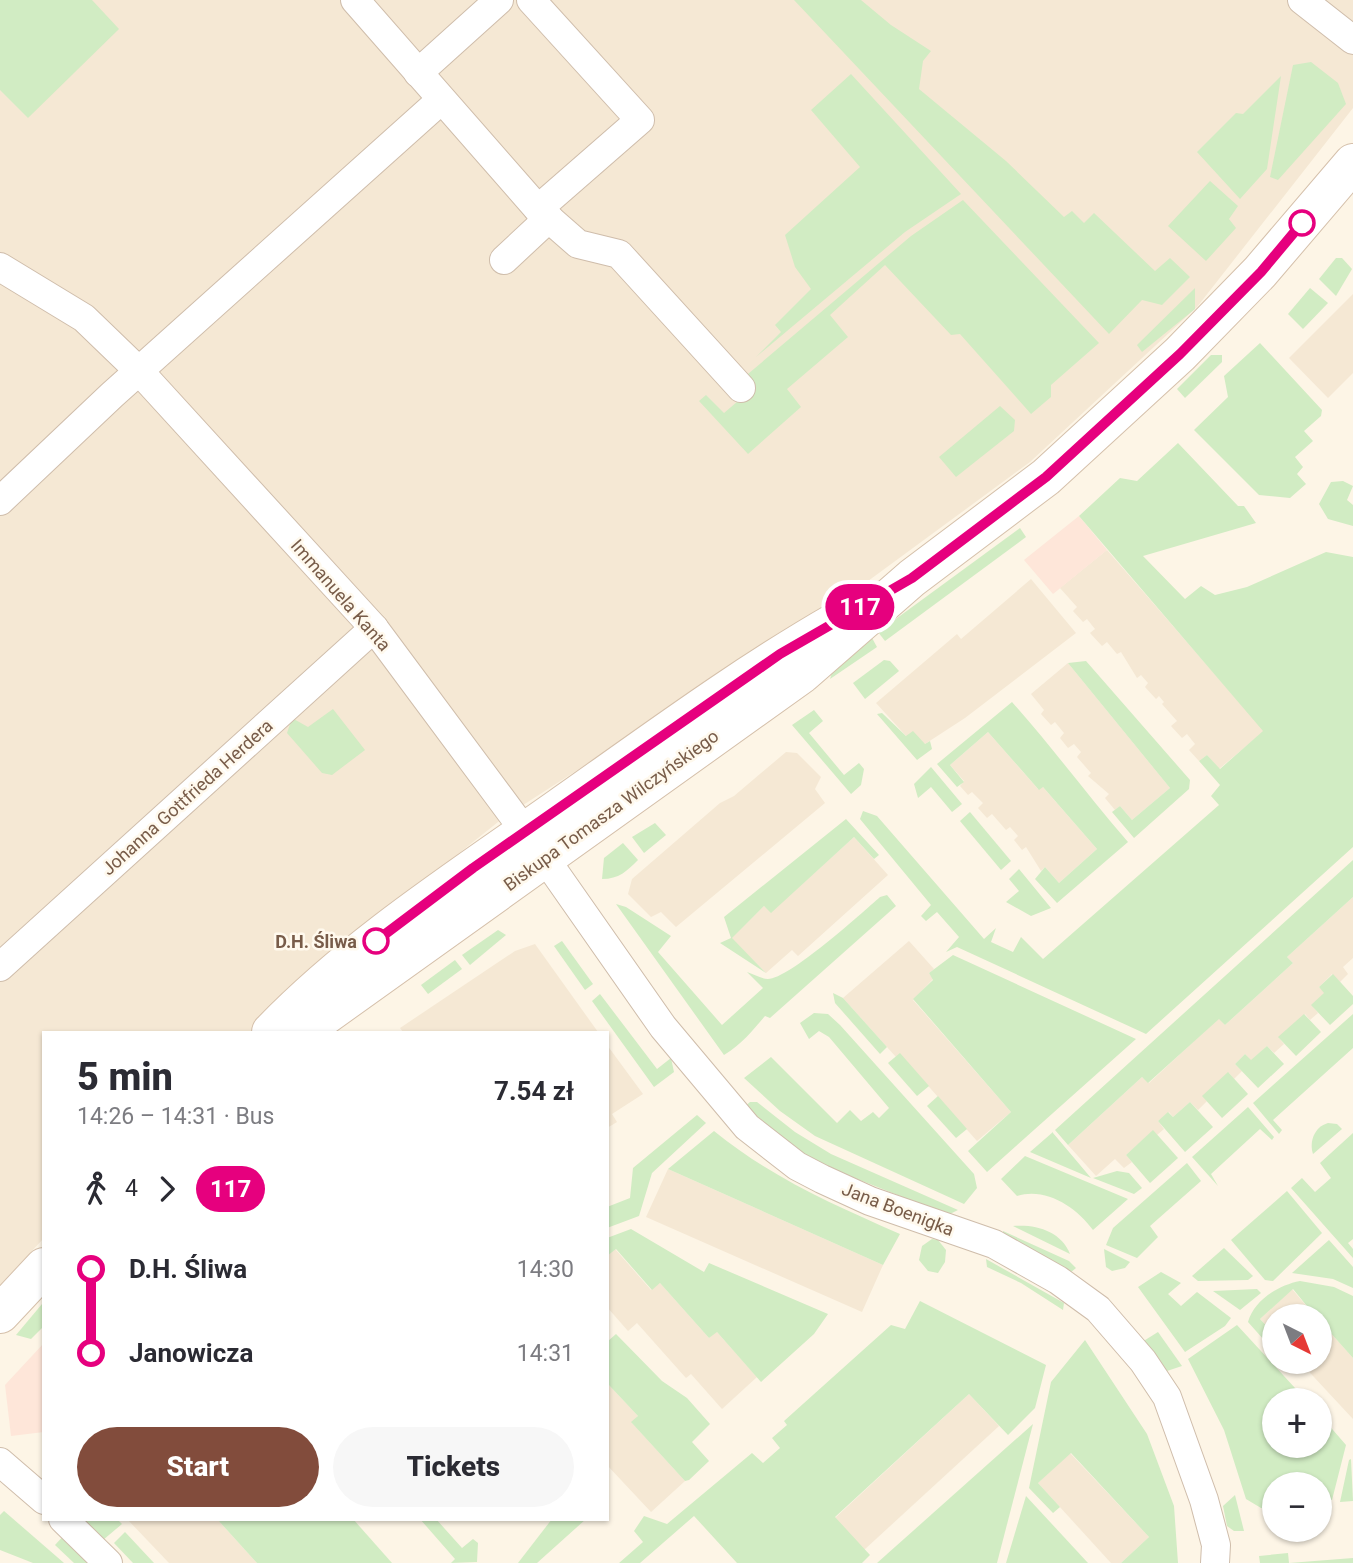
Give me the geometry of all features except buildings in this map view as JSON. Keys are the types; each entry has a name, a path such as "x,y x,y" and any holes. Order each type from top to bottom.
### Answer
{"street":[{"path":"418,73 499,0"},
{"path":"504,260 543,214 640,120 531,0"},
{"path":"1302,0 1353,40"},
{"path":"366,3 418,73 543,214 578,244 619,254 741,388"},
{"path":"0,501 441,100"},
{"name":"Biskupa Tomasza Wilczyńskiego","path":"272,1031 311,991 802,674 912,578 1046,477 1180,354 1261,272 1353,163"},
{"name":"Immanuela Kanta","path":"0,267 21,277 84,318 140,372 374,628 535,844"},
{"name":"Johanna Gottfrieda Herdera","path":"0,967 374,628"},
{"name":"Biskupa Tomasza Wilczyńskiego","path":"303,1031 535,844"},
{"name":"Jana Boenigka","path":"535,844 663,1027 747,1128 797,1166 822,1179 870,1201 994,1244 1058,1280 1098,1308 1143,1361 1167,1397 1204,1500 1216,1545 1215,1563"},
{"path":"0,1314 42,1269"},
{"path":"0,1462 42,1498"},
{"path":"65,1521 108,1563"}],"shaded area":[{"path":"0,0 1353,0 1353,108 1197,307 1030,462 849,595 503,818 332,955 251,1031 42,1031 42,1240 0,1285"},
{"path":"1353,294 1353,373 1328,398 1289,358"},
{"path":"1079,516 1107,550 1053,594 1024,560"},
{"path":"1107,550 1264,731 1219,769 1207,755 1199,761 1189,750 1195,744 1187,734 1182,738 1171,726 1177,721 1162,704 1164,702 1159,696 1156,699 1145,687 1148,683 1141,675 1137,678 1121,652 1117,654 1107,642 1102,646 1090,633 1095,629 1087,619 1083,622 1073,611 1077,607 1060,588"},
{"path":"1031,579 1076,633 965,718 925,744 907,737 876,703 957,634 961,639"},
{"path":"1068,663 1170,788 1132,820 1120,806 1115,810 1105,798 1109,794 1088,776 1091,773 1077,757 1081,752 1074,744 1068,748 1060,738 1064,733 1055,722 1051,725 1041,714 1044,710 1031,694"},
{"path":"988,732 1038,789 1042,786 1097,849 1059,883 1045,867 1041,871 1026,847 1022,850 1014,840 1018,836 1010,827 1006,830 992,814 987,818 978,808 983,803 972,792 968,795 960,786 964,781 950,765"},
{"path":"786,752 797,753 821,777 815,789 825,803 676,927 661,912 651,917 628,894 632,879 720,803 734,796"},
{"path":"854,837 888,875 798,956 792,950 766,973 731,938 764,906 771,912"},
{"path":"1353,897 1353,958 1343,967 1348,974 1340,982 1332,974 1319,987 1325,993 1312,1005 1318,1013 1310,1020 1305,1014 1279,1038 1284,1044 1274,1053 1267,1046 1251,1061 1245,1054 1235,1064 1242,1071 1234,1079 1229,1073 1203,1096 1207,1101 1198,1110 1190,1102 1173,1117 1169,1112 1158,1121 1164,1129 1157,1135 1153,1131 1126,1155 1132,1162 1124,1168 1115,1159 1096,1176 1068,1145 1142,1077 1149,1083 1219,1018 1225,1025 1293,963 1287,957"},
{"path":"909,941 934,969 929,973 933,979 913,1000 1011,1112 977,1141 900,1054 896,1057 843,998"},
{"path":"535,944 597,1031 402,1031 400,1028 515,951"},
{"path":"609,1048 643,1094 612,1114 617,1122 609,1127"},
{"path":"668,1169 883,1265 862,1312 646,1217"},
{"path":"615,1249 651,1290 660,1283 709,1338 716,1331 757,1377 722,1409 691,1374 686,1378 637,1323 628,1331 609,1309 609,1254"},
{"path":"1292,1289 1305,1304 1276,1304"},
{"path":"1332,1334 1353,1358 1353,1419 1332,1396 1332,1388 1324,1388 1311,1374 1332,1374"},
{"path":"42,1345 42,1432 11,1436 5,1385"},
{"path":"609,1385 638,1416 632,1423 685,1481 651,1512 609,1467"},
{"path":"969,1394 999,1426 864,1550 835,1518"},
{"path":"1070,1453 1149,1537 1121,1563 1111,1563 1038,1483"},
{"path":"129,1521 219,1521 257,1563 169,1563"}],"green space":[{"path":"0,0 92,0 119,29 28,118 0,90"},
{"path":"794,0 861,0 891,25 931,51 923,61 919,89 1006,161 1064,217 1072,211 1084,223 1094,213 1155,271 1170,258 1190,277 1162,305 1142,300 1109,334"},
{"path":"1311,62 1338,83 1346,104 1278,180 1270,177 1293,65"},
{"path":"851,74 961,194 905,232 756,357 781,332 775,325 811,289 795,267 785,235 860,167 811,110"},
{"path":"1281,76 1267,169 1240,199 1197,152 1236,113 1243,114"},
{"path":"1210,181 1238,206 1229,219 1236,228 1206,261 1168,226"},
{"path":"963,200 1099,343 1051,385 1051,397 1031,414 960,334 951,335 885,265 830,315 848,337 787,389 801,407 748,454 699,401 706,395 724,413 751,390 742,379 911,236"},
{"path":"1336,258 1342,258 1352,269 1336,296 1319,279"},
{"path":"1195,288 1195,309 1142,352 1137,345"},
{"path":"1310,288 1328,303 1303,329 1288,314"},
{"path":"1260,343 1322,410 1321,416 1304,431 1313,441 1295,457 1303,467 1297,474 1306,484 1290,498 1259,495 1194,430 1228,397 1224,376"},
{"path":"1211,355 1222,355 1222,362 1185,398 1177,389"},
{"path":"1000,406 1015,420 1014,431 956,477 939,457"},
{"path":"1178,443 1238,506 1244,506 1256,523 1143,556 1185,599 1201,586 1215,595 1247,587 1326,552 1353,557 1353,847 1146,1034 957,947 946,952 959,937 937,912 926,921 921,916 931,905 860,819 863,811 877,816 984,939 996,928 991,942 1013,952 1021,937 1043,959 1219,805 1211,796 1220,785 1199,761 1207,755 1220,769 1263,731 1079,516 1120,478 1137,481"},
{"path":"1343,481 1353,486 1347,500 1353,505 1353,526 1328,519 1319,504 1331,482"},
{"path":"1020,528 1026,537 885,641 878,632"},
{"path":"872,638 877,647 830,679 834,666"},
{"path":"884,660 890,661 899,671 865,699 853,683"},
{"path":"1086,661 1190,780 1189,789 1134,838 1112,812 1120,806 1132,820 1170,788 1068,663"},
{"path":"1012,702 1128,842 1057,903 1035,879 1045,867 1059,883 1097,849 1043,787 1039,790 988,732 950,765 964,782 957,787 937,764"},
{"path":"333,709 365,750 332,775 322,773 287,733 292,718 308,727"},
{"path":"814,710 823,721 809,733 844,775 859,763 864,769 861,785 851,794 792,725"},
{"path":"882,713 906,736 913,731 925,744 930,741 932,749 917,760 877,714"},
{"path":"931,767 962,804 952,812 931,787 918,798 914,784"},
{"path":"970,812 1011,861 1001,870 960,821"},
{"path":"846,819 879,855 874,859 854,837 771,913 764,906 732,938 766,973 720,943 731,938 724,917"},
{"path":"655,823 666,835 644,853 632,837"},
{"path":"623,843 638,860 618,876 602,879 604,858"},
{"path":"1353,860 1353,897 1287,957 1293,963 1225,1025 1219,1019 1148,1083 1142,1077 1068,1145 1055,1130"},
{"path":"1019,869 1051,908 1031,916 1006,902 1019,891 1009,879"},
{"path":"887,895 896,906 770,1018 765,1016 742,1041 724,1055 616,904 626,907 671,936 658,952 722,1025 763,988 747,972 766,979 778,976 808,957 880,897"},
{"path":"498,930 506,935 470,965 462,955"},
{"path":"562,941 593,984 585,990 554,946"},
{"path":"953,955 1136,1039 987,1172 968,1151 1011,1112 913,999 933,980 929,973"},
{"path":"455,960 462,969 428,994 421,985"},
{"path":"1333,974 1353,996 1353,1004 1330,1025 1311,1005 1324,993 1319,987"},
{"path":"833,993 843,998 887,1047 880,1054 835,1003"},
{"path":"600,994 657,1069 671,1058 674,1072 654,1087 592,1001"},
{"path":"814,1013 828,1014 840,1025 974,1174 977,1188 964,1204 815,1136 780,1111 744,1078 771,1057 837,1123 850,1110 861,1121 873,1112 879,1118 889,1108 829,1037 819,1031 809,1039 800,1023"},
{"path":"1304,1014 1321,1032 1296,1056 1278,1037"},
{"path":"1353,1014 1353,1048 1273,1120 1282,1130 1279,1134 1253,1103"},
{"path":"1267,1046 1284,1064 1258,1088 1235,1064 1245,1054 1251,1060"},
{"path":"900,1053 929,1086 917,1096 888,1063"},
{"path":"1228,1072 1248,1094 1222,1118 1202,1096"},
{"path":"938,1096 967,1129 956,1138 927,1106"},
{"path":"750,1102 757,1102 795,1132 831,1154 958,1210 948,1215 837,1171 802,1153 743,1108"},
{"path":"1190,1102 1213,1127 1185,1152 1158,1121 1168,1112 1173,1117"},
{"path":"1248,1107 1274,1137 1272,1140 1260,1129 1211,1174 1218,1186 1192,1157"},
{"path":"697,1115 706,1123 652,1173 639,1216 609,1227 609,1206 630,1198 633,1168"},
{"path":"1328,1123 1337,1124 1342,1129 1313,1154 1314,1135"},
{"path":"1153,1130 1178,1158 1150,1183 1126,1155"},
{"path":"714,1131 780,1176 900,1234 883,1265 668,1169"},
{"path":"1053,1133 1091,1178 1030,1152"},
{"path":"1353,1133 1353,1239 1348,1243 1353,1249 1353,1258 1291,1188 1302,1178 1315,1192 1331,1178 1320,1163"},
{"path":"1025,1156 1128,1199 1093,1230 1078,1214 1059,1201 1039,1194 1017,1196 1001,1179"},
{"path":"1187,1163 1201,1181 1150,1226 1158,1237 1137,1258 1106,1245 1113,1228"},
{"path":"1117,1171 1129,1173 1142,1188 1134,1194 1093,1178"},
{"path":"1287,1191 1322,1233 1273,1281 1265,1280 1231,1240"},
{"path":"1013,1226 1030,1226 1047,1231 1061,1240 1070,1254"},
{"path":"631,1229 704,1272 709,1263 828,1314 814,1334 761,1382 717,1332 709,1338 660,1283 652,1290 616,1249 609,1254 609,1237"},
{"path":"1003,1231 1069,1261 1076,1268 1070,1273 1039,1253 1003,1236"},
{"path":"932,1239 938,1240 946,1250 945,1262 938,1273 928,1271 919,1260 922,1246"},
{"path":"1329,1240 1353,1267 1353,1288 1333,1279 1292,1273"},
{"path":"1224,1248 1253,1276 1248,1280 1198,1281 1192,1276"},
{"path":"1104,1249 1130,1262 1125,1268 1112,1271 1106,1267"},
{"path":"986,1259 1064,1303 1063,1310 1021,1283 987,1267"},
{"path":"1161,1272 1181,1283 1168,1294 1181,1306 1197,1292 1231,1318 1225,1326 1185,1352 1138,1287"},
{"path":"1300,1281 1334,1287 1353,1296 1353,1358 1332,1334 1332,1304 1305,1304 1293,1289 1276,1304 1262,1304 1262,1338 1248,1322 1251,1314 1262,1300 1284,1286"},
{"path":"1257,1289 1261,1293 1240,1310 1213,1291"},
{"path":"920,1301 1046,1365 1035,1408 1008,1435 969,1394 835,1517 870,1555 862,1563 737,1563 694,1516 640,1563 619,1563 643,1542 634,1531 644,1516 667,1524 752,1453 763,1463 780,1448 772,1438 787,1425 784,1421 891,1325 905,1329"},
{"path":"42,1304 42,1328 31,1339 16,1335"},
{"path":"1237,1325 1262,1352 1262,1374 1282,1374 1295,1388 1262,1388 1262,1458 1332,1458 1332,1429 1346,1445 1332,1500 1332,1472 1262,1472 1262,1508 1246,1499 1224,1430 1188,1359"},
{"path":"1158,1332 1182,1366 1167,1371 1142,1342"},
{"path":"616,1334 662,1381 687,1398 710,1424 692,1442 709,1461 689,1480 685,1481 631,1422 638,1416 609,1385 609,1340"},
{"path":"1085,1340 1147,1434 1174,1506 1178,1563 1121,1563 1149,1537 1071,1453 1038,1483 1060,1507 1053,1513 1029,1488 1051,1382"},
{"path":"1033,1424 997,1563 877,1563"},
{"path":"1351,1459 1353,1501 1340,1502 1349,1460"},
{"path":"1235,1495 1244,1531 1234,1531 1227,1526 1223,1506"},
{"path":"1026,1496 1088,1563 1006,1563"},
{"path":"4,1511 64,1563 33,1563 0,1550 0,1515"},
{"path":"85,1521 119,1521 122,1524 103,1540"},
{"path":"219,1521 355,1521 392,1563 257,1563"},
{"path":"422,1521 438,1521 462,1548 473,1539 478,1543 477,1562 451,1563 455,1559"},
{"path":"550,1521 584,1521 537,1563 518,1563"},
{"path":"67,1532 88,1563 74,1563 55,1545"},
{"path":"125,1532 154,1563 133,1563 114,1543"},
{"path":"1288,1553 1289,1563 1260,1563 1259,1556"},
{"path":"1353,1558 1353,1563 1289,1563"}],"bus line":[{"name":"117","path":"376,941 473,868 780,654 912,578 1046,477 1180,354 1261,272 1302,223"}],"place":[{"name":"D.H. Śliwa","path":"376,941"}]}
